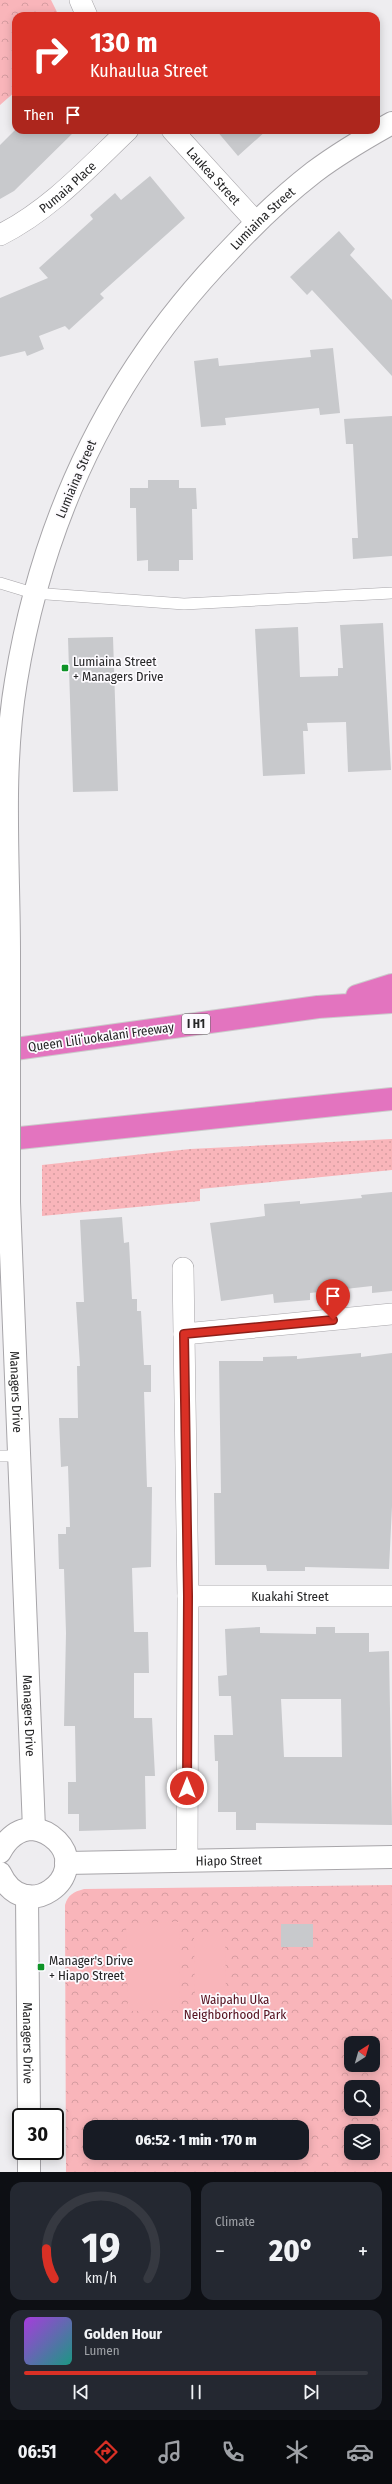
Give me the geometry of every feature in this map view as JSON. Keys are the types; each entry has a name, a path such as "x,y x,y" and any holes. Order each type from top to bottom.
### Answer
{"highway":[{"path":"318,1007 392,985"},
{"name":"Queen Liliʻuokalani Freeway","path":"0,1051 318,1007 392,1002"},
{"path":"0,1140 392,1099"}],"street":[{"path":"80,0 85,12"},
{"name":"Lumiaina Street","path":"380,131 392,123"},
{"name":"Pumaia Place","path":"0,235 21,225 51,203 124,134"},
{"name":"Laukea Street","path":"176,134 256,222"},
{"name":"Lumiaina Street","path":"8,954 8,803 10,734 15,683 33,593 72,481 98,429 133,368 195,286 256,222 314,172 374,134"},
{"name":"Managers Drive","path":"8,954 10,1456 34,1829"},
{"path":"183,1268 188,1596 187,1860"},
{"path":"184,1334 392,1314"},
{"name":"Kuakahi Street","path":"188,1596 392,1596"},
{"path":"0,1852 13,1835 34,1829 52,1836 64,1852 66,1863 65,1872 54,1889 41,1895 27,1896 10,1889 0,1873"},
{"name":"Hiapo Street","path":"66,1863 392,1857"},
{"name":"Managers Drive","path":"27,1896 29,2108"},
{"path":"29,2160 29,2172"}],"lane":[{"path":"0,583 33,593 184,604 392,593"}],"green space":[{"path":"0,0 51,0 57,12 12,12 12,94 0,105"},
{"path":"392,1139 392,1170 200,1189 200,1201 42,1216 42,1165 190,1149"},
{"name":"Waipahu Uka Neighborhood Park","path":"392,1885 392,2172 66,2172 65,1905 72,1894 84,1889"},
{"path":"179,1922 180,2010 128,2011 126,1923"},
{"path":"194,1935 225,1935 226,1997 195,1997"}],"building":[{"path":"12,133 72,134 14,191 0,199 0,145"},
{"path":"219,134 263,134 238,156"},
{"path":"150,176 185,218 100,294 104,298 69,330 65,326 39,336 44,349 27,356 25,351 0,357 0,298 48,278 39,268 93,219 90,215 115,193 121,200"},
{"path":"339,231 355,249 350,255 392,300 392,376 312,290 307,295 290,277"},
{"path":"333,348 340,413 320,415 319,408 225,418 226,425 201,427 194,361 218,358 219,366 311,357 310,350"},
{"path":"392,416 392,556 353,559 352,538 358,538 353,444 346,444 344,419"},
{"path":"148,480 179,480 179,488 196,488 197,509 192,509 193,560 179,560 179,571 148,571 148,560 137,561 136,508 130,508 130,488 148,488"},
{"path":"383,623 391,770 348,772 346,722 307,723 308,731 303,731 305,774 263,776 255,629 298,627 300,677 338,676 338,668 343,668 340,625"},
{"path":"113,637 118,791 73,792 68,638"},
{"path":"392,1192 392,1291 372,1293 372,1286 310,1293 310,1300 274,1303 273,1294 221,1301 210,1223 265,1216 264,1204 300,1201 300,1204 362,1198 361,1195"},
{"path":"122,1217 124,1243 129,1242 132,1299 137,1299 137,1311 141,1311 144,1365 151,1365 151,1392 144,1392 147,1487 152,1487 151,1567 132,1568 134,1632 148,1632 149,1673 134,1673 134,1718 152,1718 155,1776 145,1776 146,1829 79,1831 79,1814 68,1814 68,1782 76,1782 75,1726 64,1726 66,1633 64,1569 59,1569 58,1534 66,1534 66,1527 70,1527 68,1466 61,1467 59,1418 78,1418 77,1366 80,1366 76,1302 84,1302 80,1220"},
{"path":"361,1353 361,1357 392,1353 392,1506 389,1569 305,1567 305,1571 267,1571 266,1565 215,1565 214,1493 221,1493 219,1361 263,1361 263,1357 297,1356 297,1359"},
{"path":"260,1627 260,1633 316,1634 316,1627 335,1627 335,1633 369,1633 369,1652 389,1651 392,1825 256,1823 256,1830 236,1830 236,1812 218,1812 218,1761 215,1761 214,1735 233,1735 231,1696 219,1696 218,1676 227,1675 225,1629","holes":["281,1699 341,1699 342,1757 284,1757"]},
{"path":"281,1924 313,1924 313,1947 281,1947"}],"place":[{"name":"Lumiaina Street + Managers Drive","path":"65,668"},
{"name":"Manager's Drive + Hiapo Street","path":"41,1967"}],"route":[{"path":"187,1788 188,1596 184,1334 333,1320"}]}
